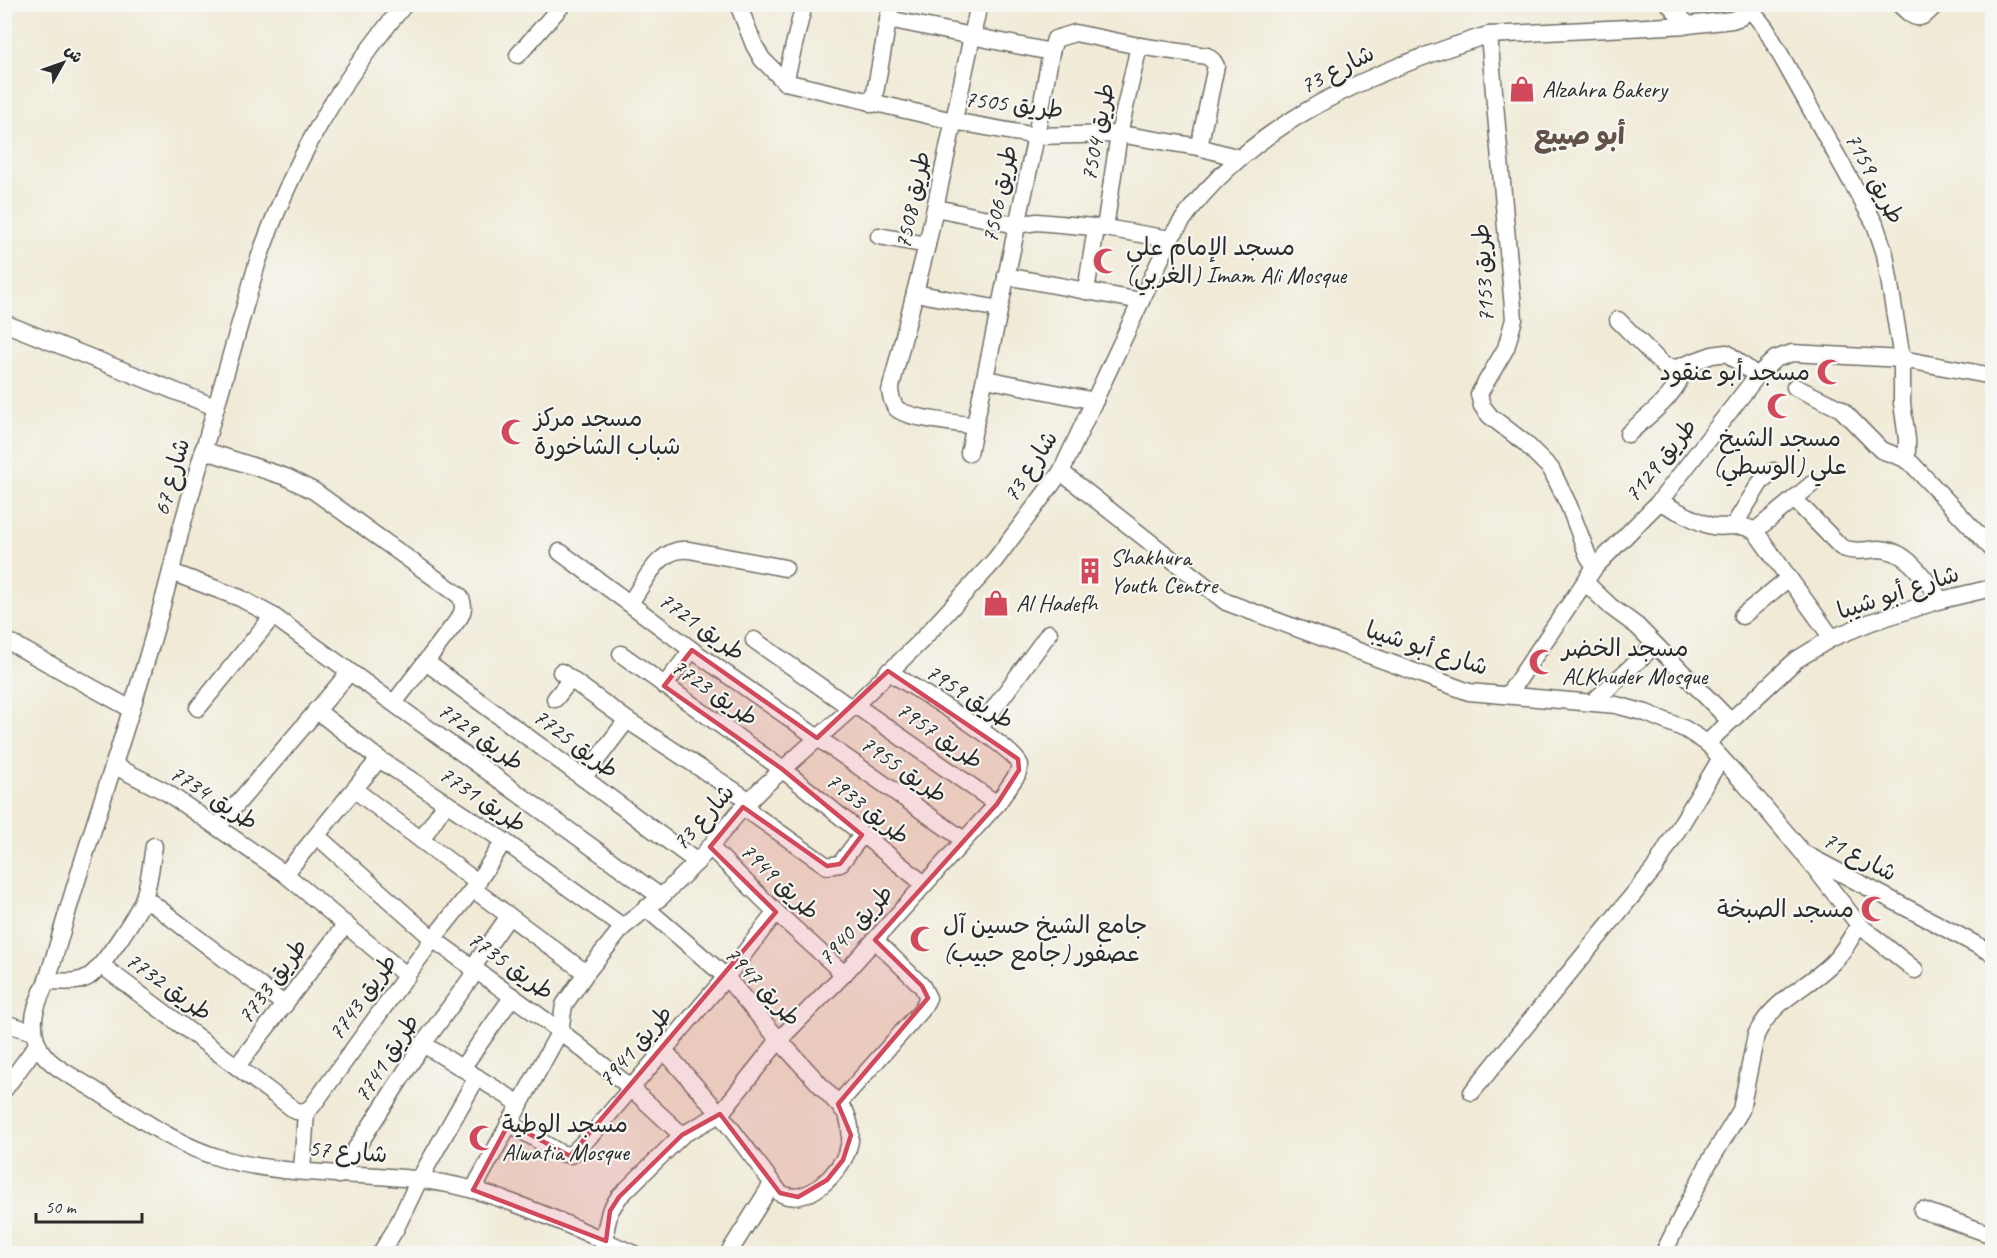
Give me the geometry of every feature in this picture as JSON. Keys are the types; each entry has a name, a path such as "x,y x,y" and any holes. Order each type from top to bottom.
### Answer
{"street":[{"name":"شارع 67","path":"35,1038 35,1011 45,985 93,825 115,766 257,264 286,187 303,150 345,80 405,4"},
{"path":"518,55 563,4"},
{"path":"738,4 762,59 785,82"},
{"path":"785,82 804,4"},
{"name":"طريق 7508","path":"975,426 909,416 896,408 891,400 890,391 936,208 979,4"},
{"path":"1669,4 1688,25"},
{"path":"1899,4 1914,18 1918,18 1927,15 1936,4"},
{"name":"شارع 73","path":"473,1190 560,1031 564,1005 586,972 623,927 661,897 782,769 919,644 995,560 1061,472 1170,239 1186,216 1239,158 1270,134 1328,99 1397,66 1489,35 1688,25 1732,20 1741,17 1753,7"},
{"name":"طريق 7159","path":"1753,7 1875,224 1885,254 1902,359 1902,403 1907,439 1907,460"},
{"path":"873,104 890,12 972,37 1051,52 1056,39 1075,33 1139,46 1207,56 1213,61 1216,66 1199,147"},
{"name":"طريق 7153","path":"1489,35 1514,319 1506,348 1483,385 1479,394 1480,400 1490,416 1525,443 1551,469 1569,506 1588,556 1595,567"},
{"name":"طريق 7504","path":"1086,291 1139,46"},
{"name":"طريق 7506","path":"969,453 1036,136 1051,52"},
{"name":"طريق 7505","path":"785,82 873,104 1036,136 1119,134 1199,147 1239,158"},
{"path":"936,208 1016,225 1037,222 1101,228 1170,239"},
{"path":"879,236 927,245"},
{"path":"1006,276 1141,301"},
{"path":"915,293 999,309"},
{"path":"1618,320 1664,366 1676,368 1713,355 1727,353 1756,376"},
{"path":"4,323 216,407"},
{"name":"طريق 7129","path":"1508,695 1595,567 1659,502 1756,376 1775,359 1792,353 1902,359 1992,376"},
{"path":"1628,434 1679,383 1684,366"},
{"path":"986,379 1095,401"},
{"path":"1795,387 1840,410 1881,450 1907,460 1917,468 1992,549"},
{"path":"203,450 286,477 314,491 460,596 464,603 463,611 394,703"},
{"path":"1734,525 1760,483 1774,471"},
{"name":"شارع أبو شيبا","path":"1061,472 1226,602 1469,692 1616,705 1646,713 1685,729 1707,742 1796,660 1832,638 1871,622 1941,600 1992,588"},
{"path":"1755,531 1812,484"},
{"path":"1794,499 1841,547 1848,551 1882,549 1899,553 1907,558 1941,600"},
{"path":"1659,502 1709,525 1746,526 1755,531 1832,638"},
{"path":"630,603 662,557 675,550 690,550 785,568"},
{"name":"طريق 7721","path":"560,552 692,650 817,738"},
{"name":"طريق 7729","path":"171,572 240,598 273,616 661,897"},
{"path":"1743,616 1789,578"},
{"path":"1586,583 1611,607 1637,626 1730,721"},
{"path":"198,708 273,616"},
{"path":"979,729 1049,633"},
{"name":"طريق 7957","path":"754,640 997,804"},
{"path":"6,642 131,709"},
{"path":"1593,702 1656,645"},
{"path":"664,686 692,650"},
{"name":"طريق 7723","path":"621,654 782,769"},
{"name":"طريق 7725","path":"426,662 696,862"},
{"name":"طريق 7959","path":"888,671 979,729 1013,754 1020,765"},
{"path":"218,826 349,672"},
{"path":"555,699 566,675 747,804 827,866 840,864 862,835"},
{"name":"طريق 7731","path":"315,710 379,759 504,841 623,927"},
{"path":"583,778 627,720"},
{"name":"طريق 7955","path":"817,738 964,840"},
{"name":"شارع 71","path":"1707,742 1803,853 1992,953"},
{"path":"1472,1092 1654,869 1721,758"},
{"path":"285,874 379,759"},
{"name":"طريق 7940","path":"720,1114 780,1040 844,974 997,804 1017,775 1020,765"},
{"name":"طريق 7734","path":"115,766 166,792 285,874 407,976"},
{"name":"طريق 7933","path":"782,769 924,884"},
{"path":"355,790 421,840 509,916 586,972"},
{"path":"421,840 446,803"},
{"name":"طريق 7735","path":"317,836 433,939 560,1031 630,1087 682,1135"},
{"name":"طريق 7743","path":"306,1112 433,939 476,886 504,841"},
{"name":"طريق 7732","path":"45,985 79,981 100,965 144,897 154,846"},
{"name":"طريق 7949","path":"710,847 844,974"},
{"path":"1803,853 1860,925 1915,970"},
{"path":"144,897 285,1005"},
{"name":"طريق 7947","path":"646,908 726,977 846,1113 850,1123 849,1148 836,1171 816,1188 798,1197 786,1196 772,1184"},
{"name":"طريق 7941","path":"509,1123 560,1154 570,1155 593,1133 726,977 776,912"},
{"name":"طريق 7741","path":"339,1175 509,916"},
{"name":"طريق 7733","path":"237,1066 346,924"},
{"path":"1663,1254 1708,1164 1741,1110 1756,1035 1761,1025 1786,998 1838,957 1860,925"},
{"path":"838,1104 921,1011 928,998 922,986 875,940"},
{"name":"طريق 7732","path":"100,965 237,1066"},
{"name":"شارع 67","path":"45,985 40,1016 44,1040 69,1074"},
{"path":"462,1068 513,996"},
{"path":"4,1023 35,1038 50,1062 69,1074"},
{"path":"4,1090 35,1038"},
{"path":"423,1044 520,1104"},
{"path":"663,1049 720,1114 772,1184 728,1254"},
{"path":"237,1066 296,1111 306,1112 302,1171"},
{"name":"شارع 57","path":"69,1074 171,1137 223,1159 260,1167 419,1180 473,1190 534,1212 604,1247 634,1254"},
{"path":"380,1254 477,1077"},
{"path":"604,1247 610,1211 619,1197 682,1135 720,1114"},
{"path":"1922,1210 1992,1235"}],"highlighted area":[{"path":"692,650 817,738 888,671 1018,759 1019,770 997,804 875,940 922,986 928,998 838,1104 851,1135 843,1160 827,1180 798,1197 780,1193 720,1114 682,1135 619,1197 610,1211 606,1241 473,1190 509,1123 570,1156 776,912 710,847 743,807 827,866 840,864 862,835 782,769 664,686"}],"place":[{"name":"Alzahra Bakery","path":"1522,89"},
{"name":"مسجد الإمام علي (الغربي) Imam Ali Mosque","path":"1106,261"},
{"name":"مسجد أبو عنقود","path":"1830,372"},
{"name":"مسجد الشيخ علي (الوسطي)","path":"1780,406"},
{"name":"مسجد مركز شباب الشاخورة","path":"514,432"},
{"name":"Shakhura Youth Centre","path":"1090,571"},
{"name":"Al Hadefh","path":"996,603"},
{"name":"مسجد الخضر ALKhuder Mosque","path":"1542,662"},
{"name":"مسجد الصبخة","path":"1874,909"},
{"name":"جامع الشيخ حسين آل عصفور (جامع حبيب)","path":"923,939"},
{"name":"مسجد الوطية Alwatia Mosque","path":"482,1138"}],"district":[{"name":"أبو صيبع","path":"1579,135"}]}
